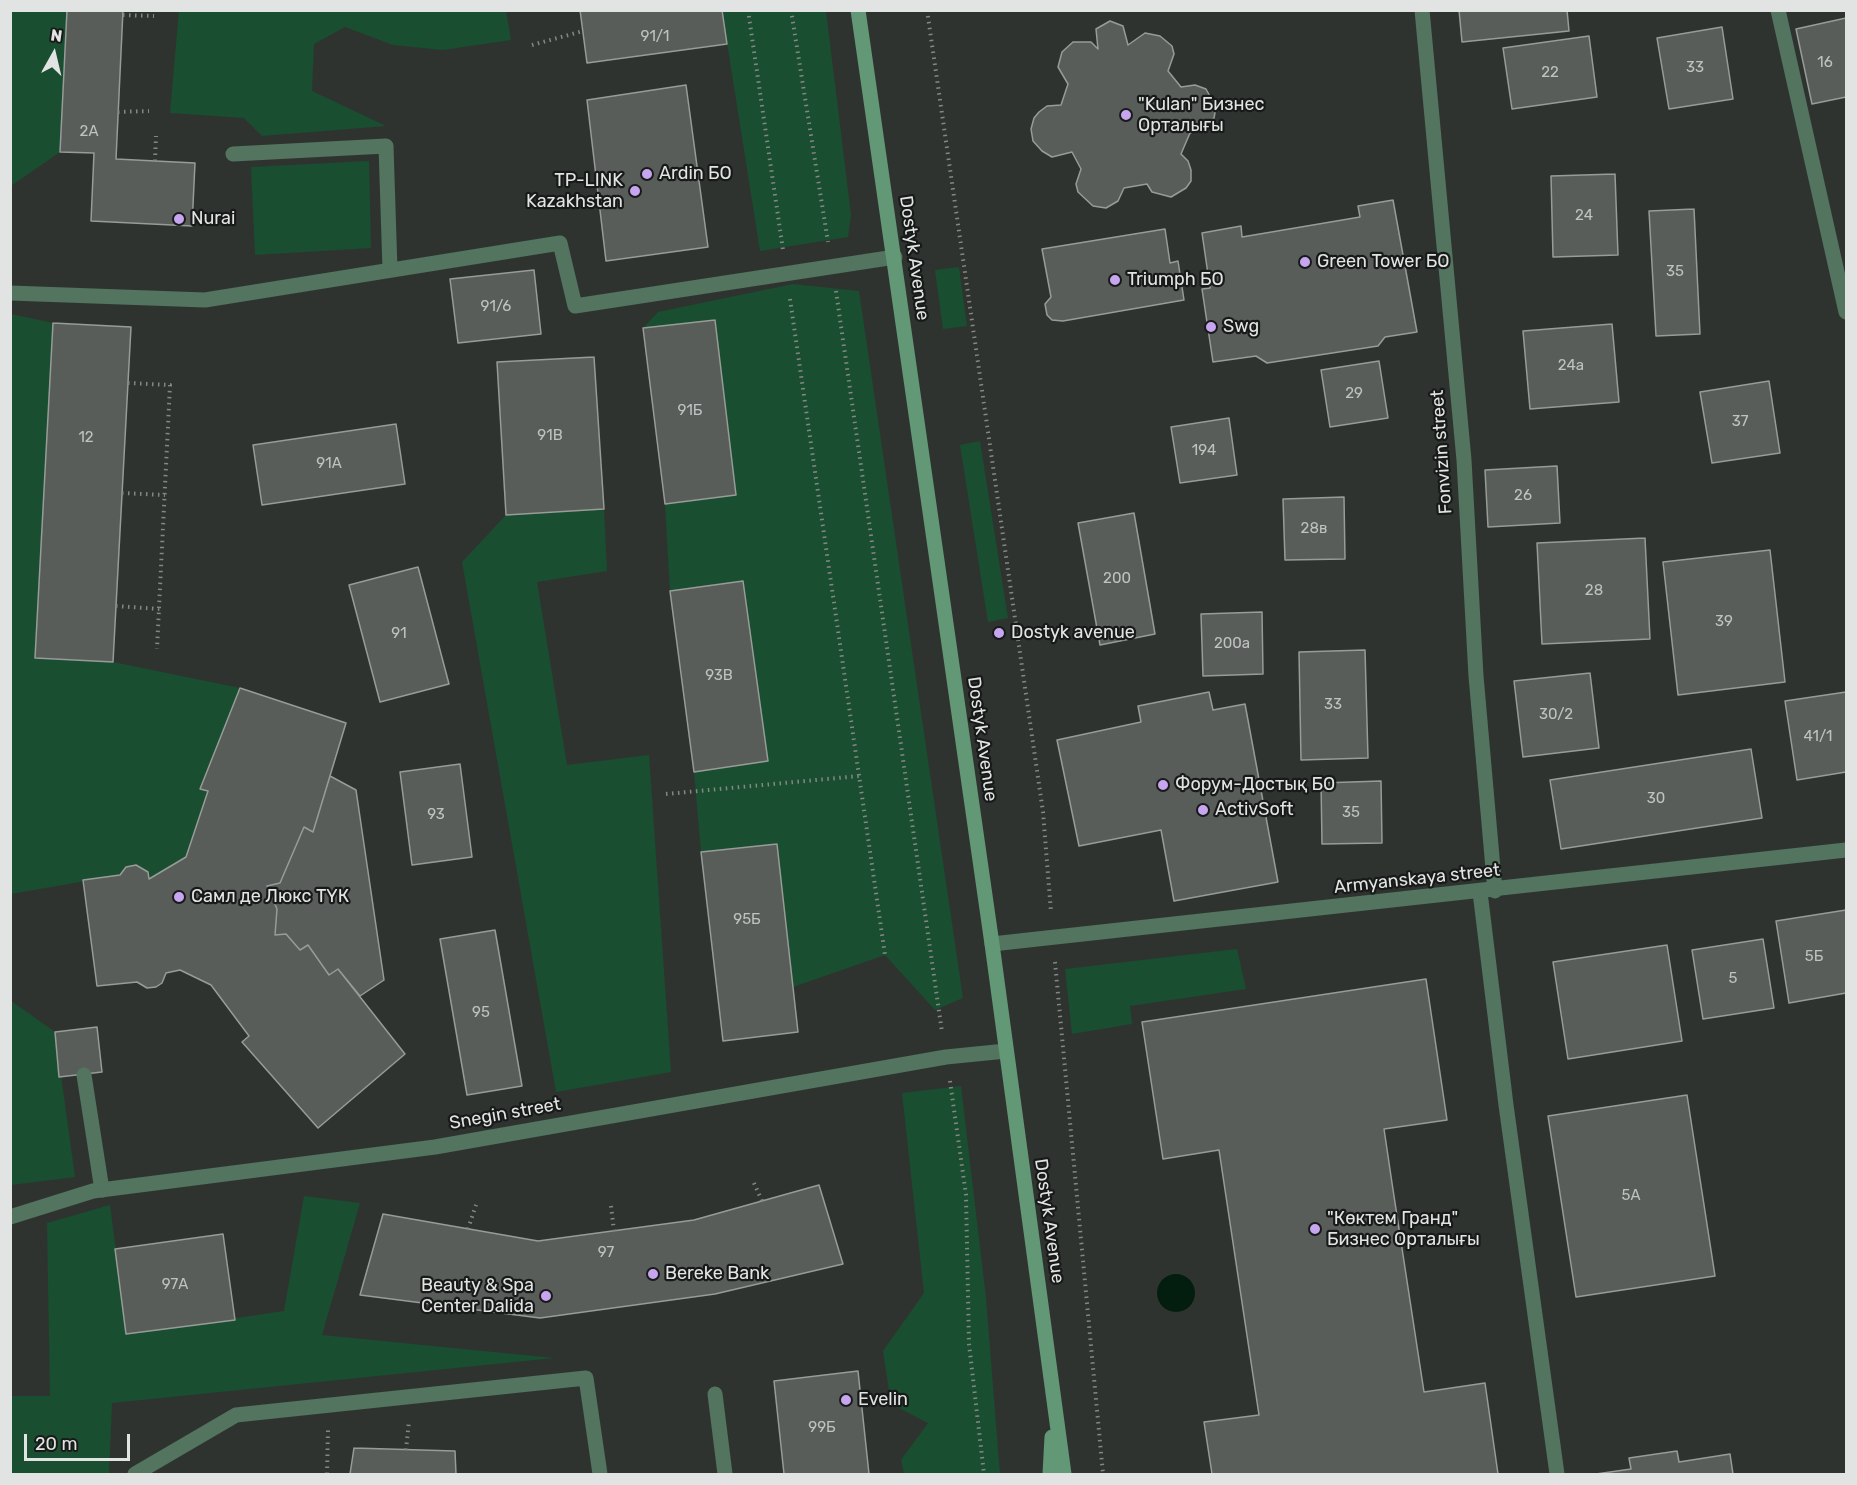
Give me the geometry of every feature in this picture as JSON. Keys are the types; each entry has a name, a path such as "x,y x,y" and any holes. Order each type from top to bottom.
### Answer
{"main road":[{"name":"Dostyk Avenue","path":"858,10 992,945 1064,1474"},
{"path":"1050,1474 1054,1401"}],"street":[{"name":"Fonvizin street","path":"1422,10 1464,460 1487,891 1506,1105 1557,1474"},
{"path":"1778,10 1846,312"},
{"path":"233,154 386,146 390,270"},
{"path":"10,293 205,300 560,243 575,306 895,257"},
{"name":"Armyanskaya street","path":"992,945 1846,850"},
{"name":"Snegin street","path":"10,1217 102,1190 435,1147 946,1057 1006,1051"},
{"path":"84,1075 102,1190"},
{"path":"135,1474 236,1414 586,1377 600,1474"},
{"path":"715,1394 725,1474"}],"path":[{"path":"748,10 885,955"},
{"path":"791,10 832,268 943,1038"},
{"path":"927,10 1043,812 1103,1474"},
{"path":"123,15 154,16"},
{"path":"532,45 583,31"},
{"path":"118,112 148,111"},
{"path":"155,161 156,136"},
{"path":"128,383 170,384 158,649"},
{"path":"122,493 165,495"},
{"path":"116,606 160,609"},
{"path":"666,794 860,776"},
{"path":"948,1072 966,1196 969,1344 984,1474"},
{"path":"754,1183 762,1201"},
{"path":"468,1229 477,1202"},
{"path":"611,1206 614,1231"},
{"path":"327,1474 329,1405"}],"green space":[{"path":"11,10 67,11 60,152 11,186"},
{"path":"179,10 506,11 511,40 443,50 393,45 345,27 314,44 312,91 386,126 262,136 244,118 170,113"},
{"path":"722,11 826,11 851,215 848,237 760,251"},
{"path":"369,161 371,248 255,255 251,167"},
{"path":"959,267 967,326 943,329 935,270"},
{"path":"793,284 859,291 963,998 935,1010 885,955 793,987 777,844 701,852 694,772 768,761 743,581 670,591 665,504 736,495 715,320 643,328 658,312"},
{"path":"11,314 53,323 35,658 113,662 240,688 200,788 208,791 186,857 149,879 148,872 136,865 126,867 120,875 11,894"},
{"path":"980,441 1008,618 988,622 960,445"},
{"path":"604,509 607,571 537,582 567,765 649,755 671,1072 556,1092 462,562 506,515"},
{"path":"1237,949 1246,989 1130,1006 1132,1024 1072,1034 1065,969"},
{"path":"10,1000 55,1032 75,1177 11,1185"},
{"path":"961,1086 986,1298 1000,1474 904,1474 901,1460 928,1423 891,1404 883,1351 924,1293 902,1093"},
{"path":"304,1196 360,1203 322,1335 554,1358 112,1403 109,1474 11,1474 11,1396 50,1396 47,1223 110,1205 127,1334 284,1311"}],"shaded area":[{"path":"1176,1274 1190,1279 1195,1293 1190,1307 1176,1312 1162,1307 1157,1293 1162,1279"}],"building":[{"path":"67,10 123,10 116,159 195,163 192,226 91,221 94,153 60,152"},
{"path":"580,10 722,10 727,44 587,63"},
{"path":"1459,10 1567,10 1569,31 1462,42"},
{"path":"1846,18 1846,97 1812,104 1796,29"},
{"name":"\"Kulan\" Бизнес Орталығы","path":"1110,21 1123,26 1128,45 1145,33 1160,36 1172,46 1174,54 1168,71 1181,87 1195,85 1206,89 1216,107 1214,118 1208,126 1190,133 1181,154 1188,161 1191,170 1191,181 1186,188 1171,197 1152,192 1147,184 1124,188 1118,201 1106,208 1093,206 1078,192 1076,184 1081,169 1072,152 1052,157 1042,151 1033,141 1031,129 1034,118 1039,112 1047,106 1061,105 1068,84 1058,67 1062,52 1073,42 1091,42 1098,49 1096,29"},
{"path":"1722,27 1733,99 1669,109 1657,38"},
{"path":"1589,36 1597,97 1512,109 1503,48"},
{"name":"Ardin БО","path":"686,85 708,247 606,261 587,100"},
{"path":"1615,174 1618,255 1553,257 1551,176"},
{"name":"Green Tower БО","path":"1393,200 1417,332 1385,337 1378,346 1267,363 1256,356 1213,362 1202,289 1210,288 1202,233 1241,226 1242,237 1360,217 1358,206"},
{"path":"1694,209 1700,334 1656,336 1649,211"},
{"name":"Triumph БО","path":"1165,229 1170,263 1178,261 1184,300 1063,321 1052,320 1047,315 1045,304 1051,297 1042,249"},
{"path":"534,270 541,334 458,343 450,279"},
{"path":"715,320 736,495 665,504 643,328"},
{"path":"53,323 131,327 113,662 35,658"},
{"path":"1612,324 1619,402 1530,409 1523,331"},
{"path":"594,357 604,509 506,515 497,362"},
{"path":"1379,361 1388,418 1330,427 1321,370"},
{"path":"1769,381 1780,453 1712,463 1700,392"},
{"path":"1229,418 1237,475 1180,483 1171,427"},
{"path":"396,424 405,484 262,505 253,445"},
{"path":"1557,466 1560,523 1488,527 1485,470"},
{"path":"1344,497 1345,559 1285,560 1283,499"},
{"path":"1134,513 1155,634 1100,645 1078,523"},
{"path":"1645,538 1650,639 1542,644 1537,543"},
{"path":"1770,550 1785,682 1678,695 1663,562"},
{"path":"418,567 449,684 380,702 349,585"},
{"path":"743,581 768,761 694,772 670,591"},
{"path":"1262,612 1263,674 1203,676 1201,614"},
{"path":"1365,650 1368,758 1301,760 1299,652"},
{"path":"1590,673 1599,748 1523,757 1514,681"},
{"name":"Самл де Люкс ТҮК","path":"240,688 346,723 313,832 304,827 280,883 267,886 277,909 275,935 286,934 300,950 308,945 329,975 338,969 405,1054 318,1128 242,1042 249,1036 211,985 180,970 166,973 162,983 156,987 147,988 137,982 97,986 83,880 120,875 126,867 136,865 148,872 149,879 186,857 208,791 200,789"},
{"name":"Форум-Достық БО","path":"1209,692 1213,710 1245,704 1278,882 1174,901 1161,830 1079,846 1057,740 1141,722 1138,706"},
{"path":"1846,692 1846,772 1797,780 1785,701"},
{"path":"1751,749 1762,818 1561,849 1550,780"},
{"path":"460,764 472,857 412,865 400,772"},
{"path":"330,776 356,790 384,980 360,996 338,969 329,975 308,945 300,950 286,934 275,935 277,909 267,886 280,883 304,827 313,832"},
{"path":"1381,781 1382,843 1322,844 1321,783"},
{"path":"777,844 798,1032 723,1041 701,852"},
{"path":"1846,910 1846,993 1789,1003 1776,921"},
{"path":"495,930 522,1086 467,1095 440,939"},
{"path":"1763,939 1774,1008 1703,1019 1692,950"},
{"path":"1667,945 1682,1041 1568,1059 1553,962"},
{"name":"\"Көктем Гранд\" Бизнес Орталығы","path":"1426,979 1447,1120 1384,1129 1424,1392 1485,1383 1498,1474 1212,1474 1204,1422 1259,1415 1219,1150 1163,1159 1142,1022"},
{"path":"97,1027 102,1072 59,1077 55,1032"},
{"path":"1687,1095 1715,1276 1576,1297 1548,1116"},
{"path":"819,1185 843,1264 715,1294 540,1318 360,1295 383,1214 538,1241 694,1220"},
{"path":"223,1234 235,1320 126,1334 115,1249"},
{"path":"858,1371 869,1474 784,1474 774,1381"},
{"path":"354,1448 455,1451 456,1474 350,1474"},
{"path":"1677,1451 1679,1462 1730,1454 1733,1474 1596,1474 1631,1469 1629,1458"}],"place":[{"name":"\"Kulan\" Бизнес Орталығы","path":"1126,115"},
{"name":"Ardin БО","path":"647,174"},
{"name":"TP-LINK Kazakhstan","path":"635,191"},
{"name":"Nurai","path":"179,219"},
{"name":"Green Tower БО","path":"1305,262"},
{"name":"Triumph БО","path":"1115,280"},
{"name":"Swg","path":"1211,327"},
{"name":"Dostyk avenue","path":"999,633"},
{"name":"Форум-Достық БО","path":"1163,785"},
{"name":"ActivSoft","path":"1203,810"},
{"name":"Самл де Люкс ТҮК","path":"179,897"},
{"name":"\"Көктем Гранд\" Бизнес Орталығы","path":"1315,1229"},
{"name":"Bereke Bank","path":"653,1274"},
{"name":"Beauty & Spa Center Dalida","path":"546,1296"},
{"name":"Evelin","path":"846,1400"}]}
